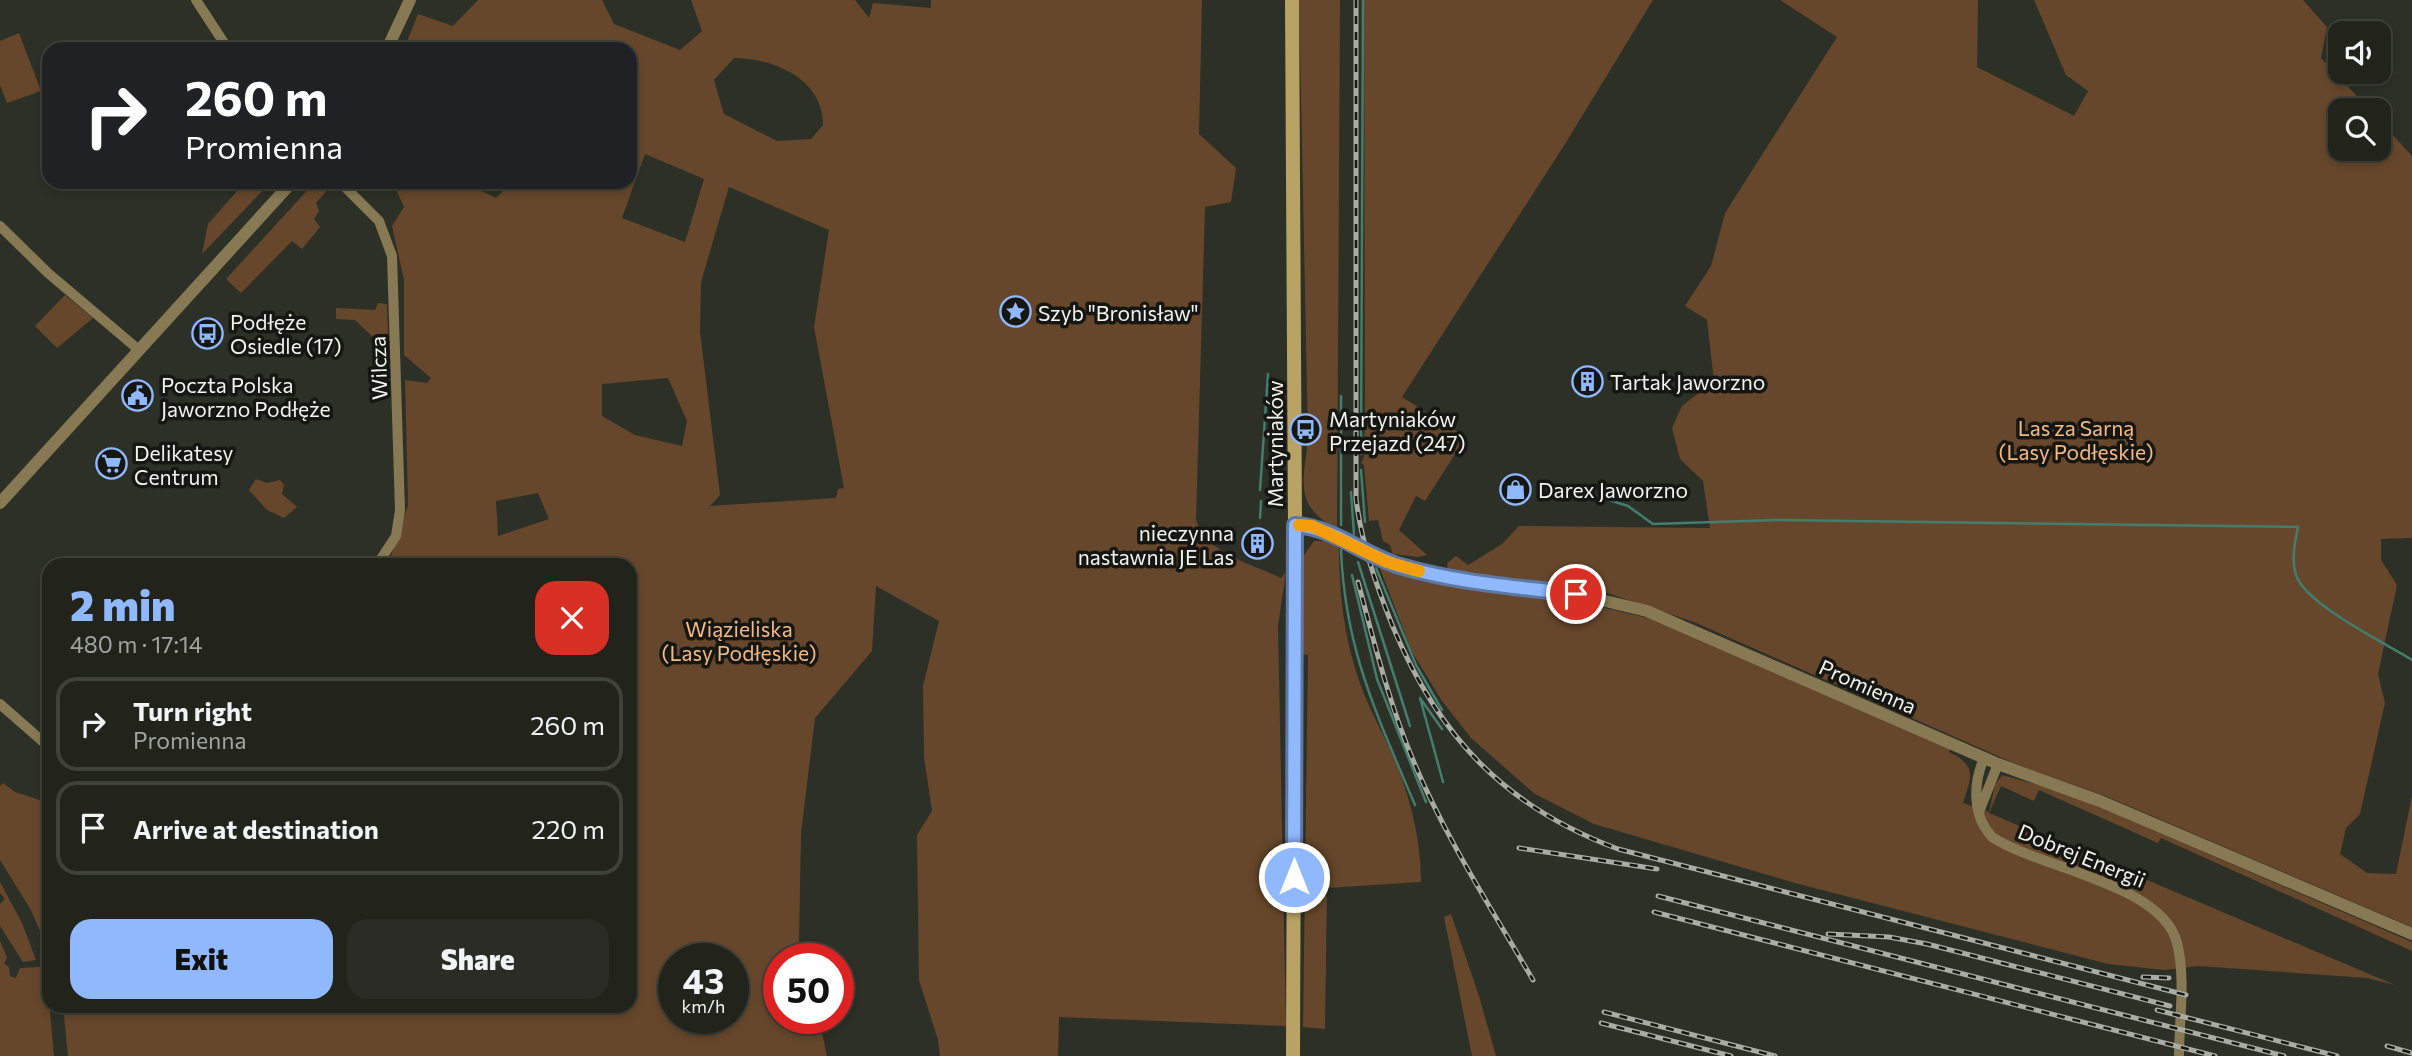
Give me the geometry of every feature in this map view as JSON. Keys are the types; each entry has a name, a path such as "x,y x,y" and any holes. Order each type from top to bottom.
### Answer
{"main road":[{"name":"Martyniaków","path":"1292,0 1295,525 1293,1056"}],"street":[{"path":"196,0 223,42"},
{"path":"390,42 410,0"},
{"path":"0,503 286,189"},
{"name":"Wilcza","path":"347,189 383,227 395,270 400,506 396,536 382,558"},
{"path":"0,226 48,273 139,350"},
{"name":"Promienna","path":"1295,525 1312,526 1387,562 1430,575 1469,583 1576,594 1647,611 1998,764 2100,801 2412,934"},
{"path":"0,704 42,741"},
{"path":"1979,813 1975,797 1984,758"},
{"path":"1979,813 1998,764"},
{"name":"Dobrej Energii","path":"1979,813 1987,831 2000,842 2136,897 2163,916 2173,931 2179,950 2179,1056"}],"green space":[{"name":"Wiązieliska (Lasy Podłęskie)","path":"478,0 602,0 614,24 680,50 702,31 691,0 855,0 869,18 873,3 931,8 931,0 1202,0 1199,134 1236,168 1231,202 1205,207 1196,520 1209,541 1231,556 1281,578 1286,572 1278,626 1286,1026 1059,1017 1058,1056 940,1056 938,1040 919,980 917,835 932,811 924,757 923,686 939,621 876,586 872,651 815,718 801,833 799,943 763,943 763,1034 822,1034 827,1056 68,1056 64,1013 637,1013 637,558 390,558 408,505 405,380 427,383 431,378 404,355 404,280 392,226 404,207 396,189 477,189 496,198 505,189 632,189 622,218 685,242 704,179 645,154 637,176 637,42 407,42 418,14 453,26","holes":["734,58 780,67 793,74 815,95 821,109 823,125 811,139 777,141 724,114 714,80","729,187 829,230 814,327 844,488 838,489 836,498 710,506 720,495 700,332 701,282","668,378 687,421 682,446 635,435 602,416 602,384","538,493 549,519 498,536 496,501"]},
{"path":"1299,0 1340,0 1337,530 1314,511 1304,492 1308,439"},
{"path":"1364,0 1653,0 1565,144 1402,397 1466,437 1425,501 1416,496 1399,530 1427,555 1418,557 1393,554 1390,545 1383,541 1378,520 1369,521 1364,465 1361,463 1364,457 1365,403"},
{"name":"Las za Sarną (Lasy Podłęskie)","path":"1780,0 1978,0 1977,67 2074,116 2088,91 2066,75 2034,0 2303,0 2327,27 2321,58 2328,65 2328,84 2346,84 2359,98 2328,98 2328,161 2391,161 2391,133 2412,156 2412,538 2381,539 2381,560 2397,585 2378,674 2385,703 2360,814 2346,828 2340,854 2367,873 2396,874 2412,796 2412,927 2103,795 2016,764 1694,622 1601,591 1448,572 1447,563 1456,556 1468,565 1502,544 1519,526 1710,528 1703,481 1680,459 1672,428 1682,406 1714,381 1707,320 1685,306 1711,266 1725,213 1837,37"},
{"path":"19,33 41,91 7,103 0,85 0,41"},
{"path":"239,189 264,189 202,254 208,224"},
{"path":"309,189 328,189 316,203 319,211 314,219 320,227 302,249 292,241 241,293 226,279"},
{"path":"65,295 93,318 57,348 35,326"},
{"path":"378,303 387,304 388,334 376,340 355,320 336,319 336,308 375,310"},
{"path":"256,479 267,483 280,480 284,485 282,494 297,507 284,518 267,510 249,490"},
{"path":"1314,541 1326,541 1339,546 1341,598 1350,650 1363,692 1397,767 1408,799 1419,849 1421,882 1327,888 1325,1029 1303,1027 1308,655 1300,654 1302,558"},
{"path":"1379,566 1428,581 1566,599 1652,619 1951,748 1949,752 1965,762 1970,773 1963,803 1989,812 1995,785 2002,775 2065,792 2412,942 2412,951 2161,838 2158,843 2039,790 2034,801 2001,786 1989,813 2395,985 2367,978 2199,966 2164,970 2108,964 1795,883 1594,824 1535,794 1471,738 1442,701 1412,652"},
{"path":"3,783 15,792 42,801 42,936 31,910 0,860 0,786"},
{"path":"0,882 22,923 36,960 23,962 0,926 0,904 5,899 0,893"},
{"path":"1451,914 1496,1056 1472,1056 1444,917"},
{"path":"0,941 7,957 4,964 9,967 10,976 16,978 20,968 40,967 42,1013 50,1013 54,1056 0,1056"}],"waterway":[{"path":"1361,454 1363,0"},
{"path":"1260,490 1268,374"},
{"path":"1341,396 1341,525"},
{"path":"1361,470 1365,522"},
{"path":"1580,491 1628,506 1653,524 1777,520 2298,527 2294,563 2302,586 2330,610 2412,660"},
{"path":"1351,492 1354,534"},
{"path":"1260,518 1261,501"},
{"path":"1341,550 1344,586 1356,651 1376,711 1415,805"},
{"path":"1358,562 1410,726"},
{"path":"1376,568 1416,665 1442,710"},
{"path":"1352,575 1377,679 1426,802"},
{"path":"1442,729 1420,698 1443,782"}],"railway":[{"path":"1356,0 1356,499 1370,565 1393,627 1411,666 1455,735 1480,764 1509,789 1578,832 1618,849 2186,995"},
{"path":"1358,582 1389,694 1413,760 1454,844 1533,980"},
{"path":"1519,848 1657,869"},
{"path":"1658,896 2284,1056"},
{"path":"1654,912 2215,1056"},
{"path":"1828,934 1889,937 1927,944 2170,1006"},
{"path":"2143,977 2169,978"},
{"path":"2157,1010 2337,1056"},
{"path":"1604,1012 1775,1056"},
{"path":"1601,1023 1731,1056"},
{"path":"2387,1046 2412,1053"}],"slow traffic":[{"path":"1299,525 1312,526 1387,562 1419,571"}],"place":[{"name":"Szyb \"Bronisław\"","path":"1015,312"},
{"name":"Podłęże Osiedle (17)","path":"207,333"},
{"name":"Tartak Jaworzno","path":"1587,381"},
{"name":"Poczta Polska Jaworzno Podłęże","path":"138,396"},
{"name":"Martyniaków Przejazd (247)","path":"1306,430"},
{"name":"Delikatesy Centrum","path":"111,464"},
{"name":"Darex Jaworzno","path":"1515,489"},
{"name":"nieczynna nastawnia JE Las","path":"1257,544"}],"route":[{"path":"1294,877 1295,525 1312,526 1387,562 1430,575 1469,583 1576,594"}]}
